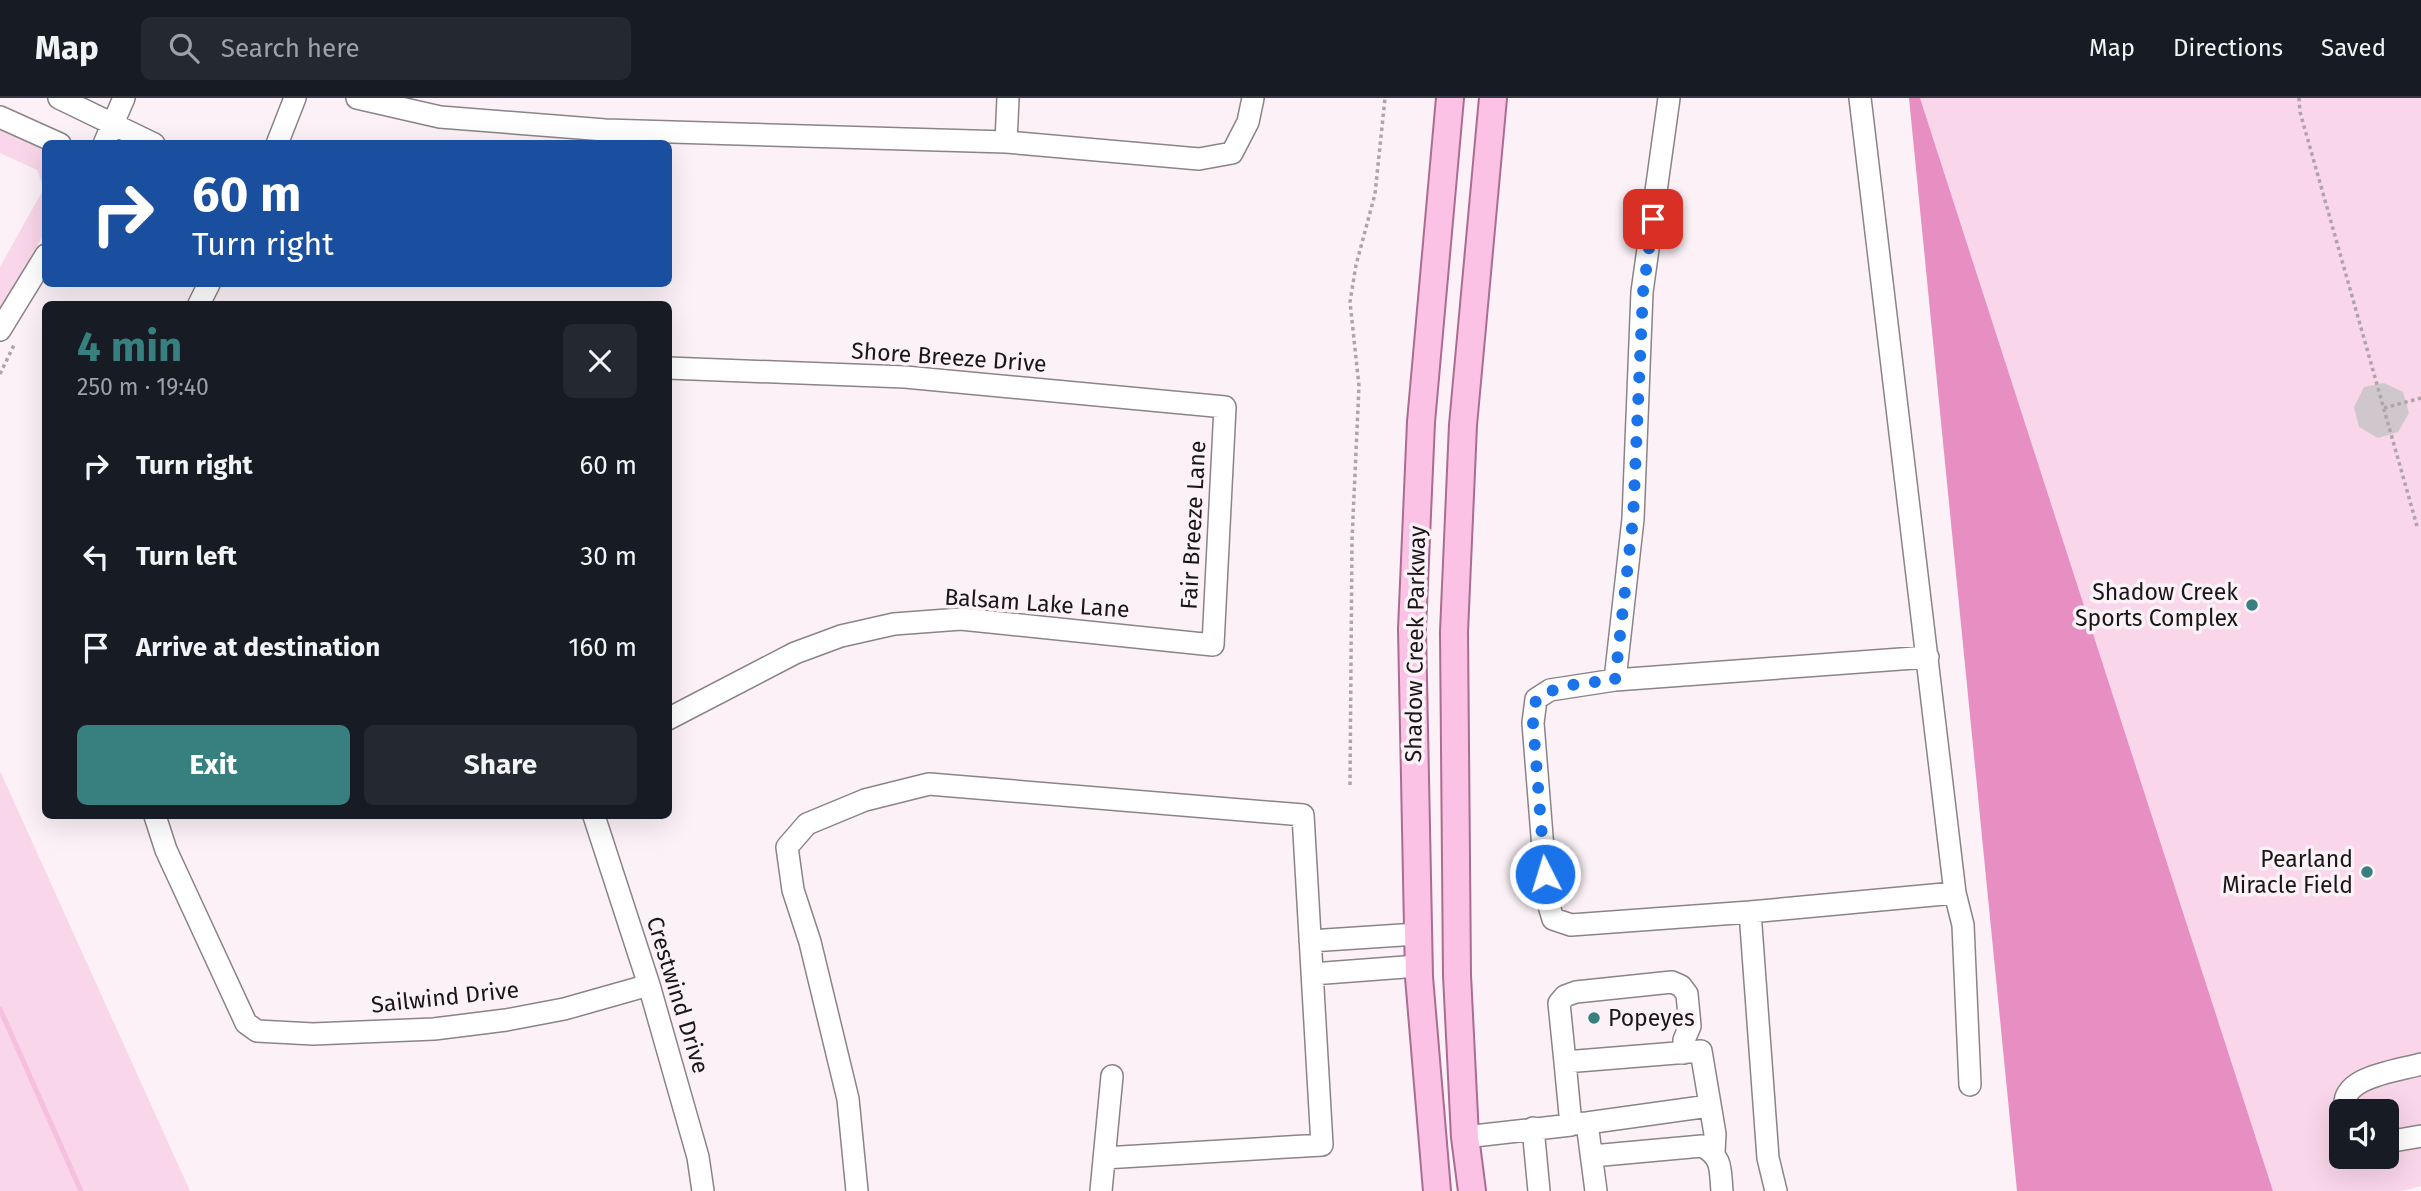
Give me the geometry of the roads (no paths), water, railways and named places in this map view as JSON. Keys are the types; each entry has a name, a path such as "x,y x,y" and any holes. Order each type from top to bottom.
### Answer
{"main road":[{"name":"Shadow Creek Parkway","path":"1437,1191 1418,966 1413,761 1413,601 1420,422 1450,98"},
{"name":"Shadow Creek Parkway","path":"1472,1191 1465,1136 1457,975 1454,632 1463,425 1493,98"}],"street":[{"path":"59,98 109,134 136,140"},
{"path":"109,134 124,98"},
{"path":"279,140 295,98"},
{"path":"357,98 440,117 605,130 1006,142 1199,159 1232,153 1248,122 1253,98"},
{"path":"1006,142 1008,98"},
{"path":"1615,680 1633,519 1643,292 1669,98"},
{"path":"1860,98 1955,893 1964,925 1970,1085"},
{"path":"0,117 51,140"},
{"path":"0,330 42,262"},
{"name":"Shore Breeze Drive","path":"672,368 905,377 1225,407"},
{"name":"Fair Breeze Lane","path":"1213,645 1225,407"},
{"name":"Balsam Lake Lane","path":"672,709 795,653 841,636 894,624 961,620 1213,645"},
{"path":"1928,657 1615,680 1550,690 1536,699 1533,723 1547,900 1553,919 1571,925 1955,893"},
{"path":"857,1191 848,1099 810,942 793,890 787,847 807,824 865,800 929,784 1303,815 1322,1145 1104,1158"},
{"name":"Sailwind Drive","path":"156,819 166,850 246,1023 257,1031 313,1034 434,1029 564,1009 649,985"},
{"name":"Crestwind Drive","path":"595,819 649,985 698,1157 704,1191"},
{"path":"1750,912 1768,1158 1776,1191"},
{"path":"1310,940 1417,934"},
{"path":"1312,974 1418,966"},
{"path":"1596,1191 1592,1156 1579,1124 1564,1062 1559,1003 1565,996 1576,992 1672,982 1681,986 1687,994 1690,1027 1684,1040 1684,1053"},
{"path":"1564,1062 1701,1052 1722,1191"},
{"path":"2346,1099 2349,1088 2358,1082 2421,1064"},
{"path":"1101,1191 1112,1076"},
{"path":"1465,1136 1709,1107"},
{"path":"1533,1128 1539,1191"},
{"path":"2399,1140 2421,1136"},
{"path":"1592,1156 1702,1146 1714,1152"}],"waterway":[{"path":"0,1009 81,1191"}],"place":[{"name":"Shadow Creek Sports Complex","path":"2252,605"},
{"name":"Pearland Miracle Field","path":"2367,872"},
{"name":"Popeyes","path":"1594,1018"}]}
